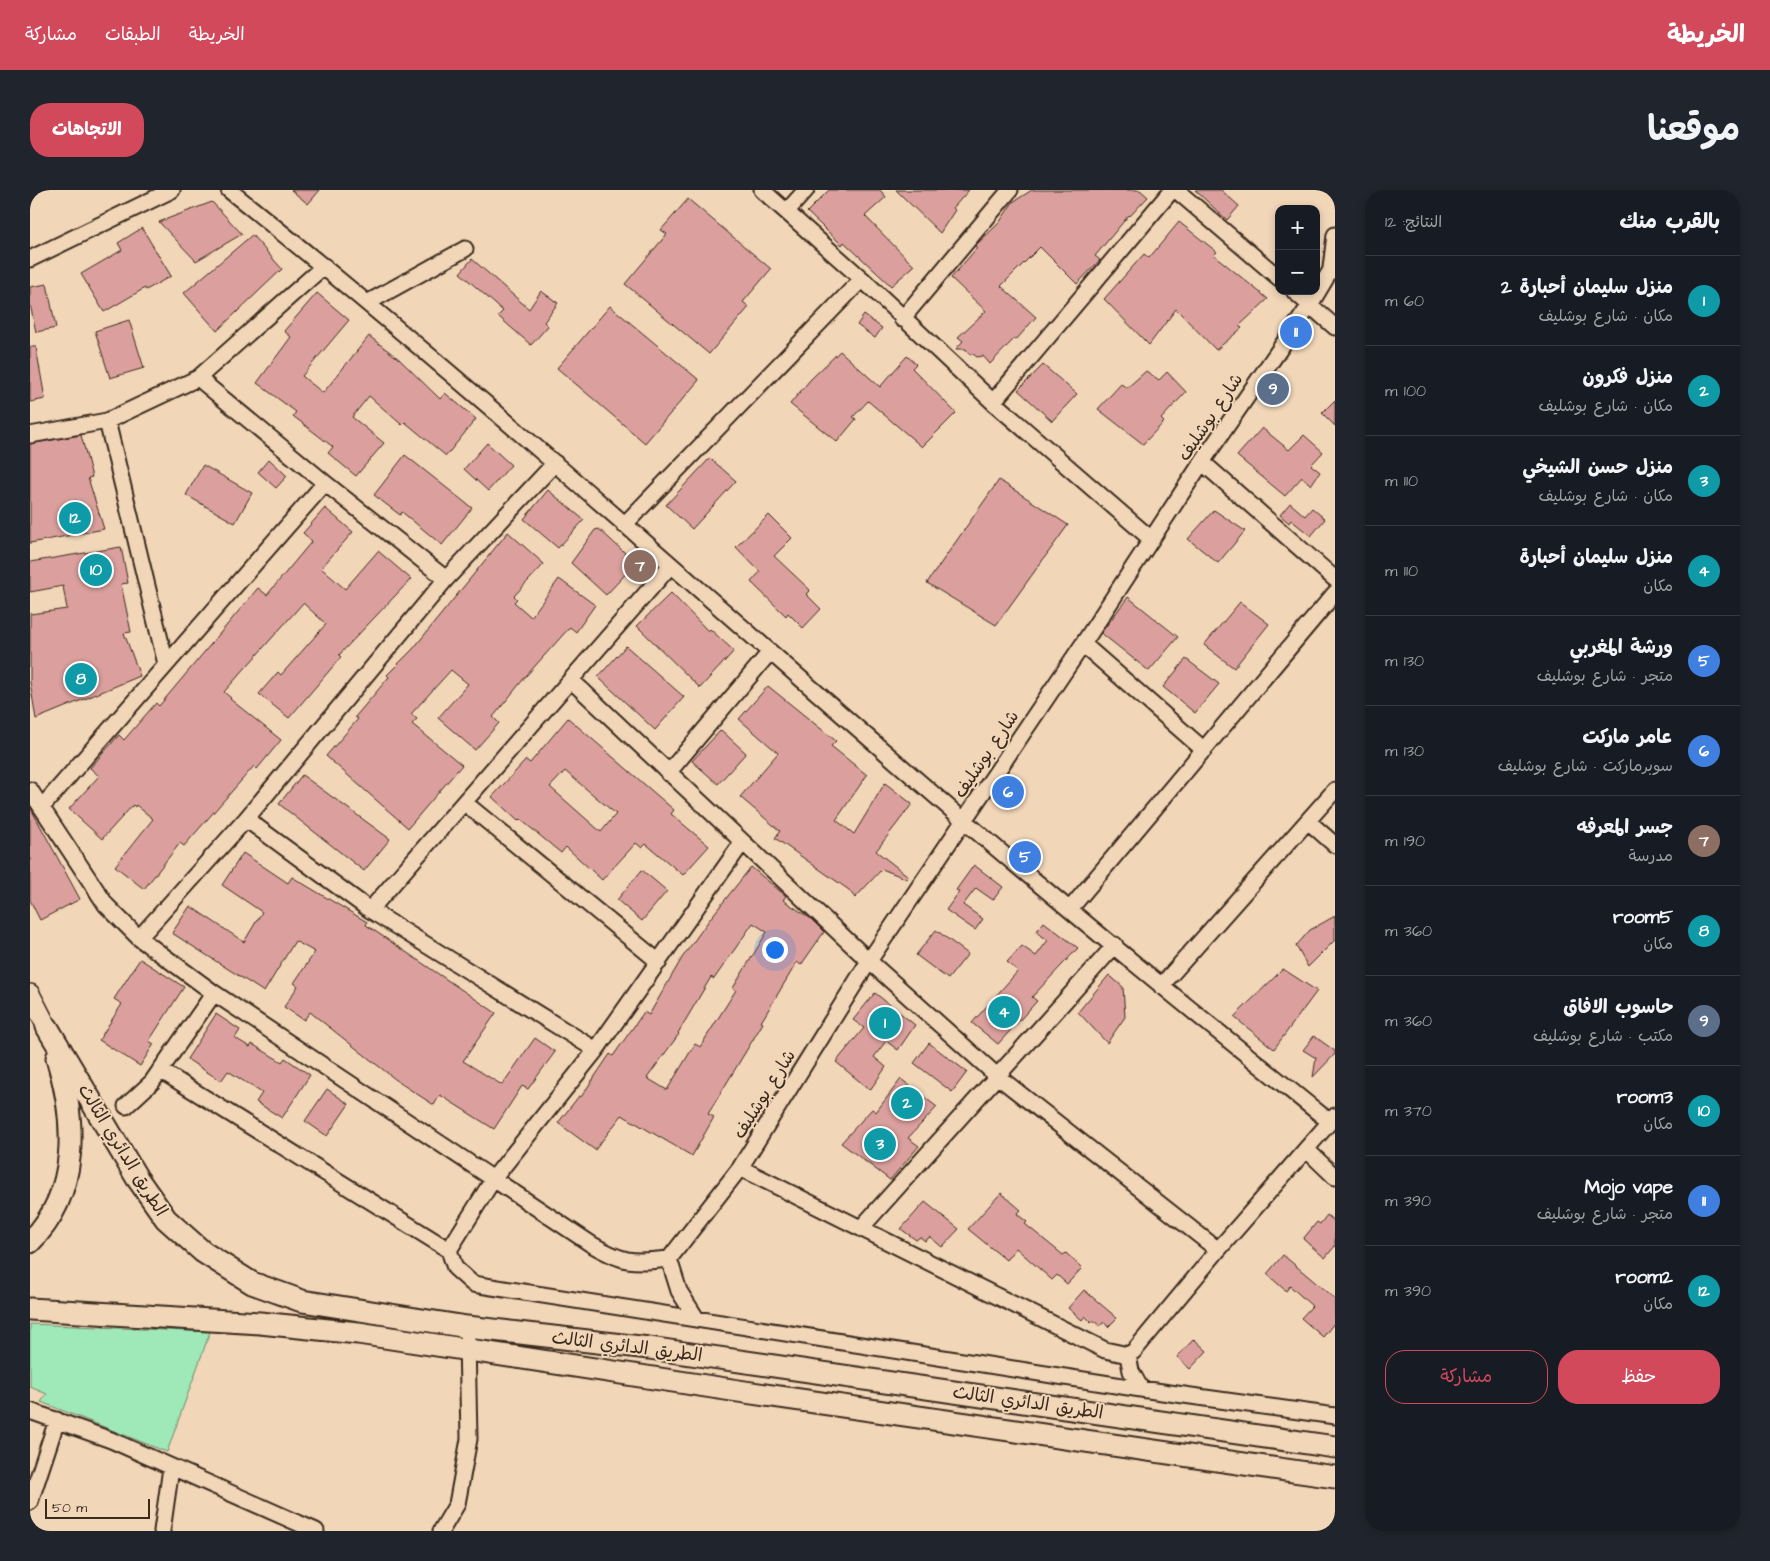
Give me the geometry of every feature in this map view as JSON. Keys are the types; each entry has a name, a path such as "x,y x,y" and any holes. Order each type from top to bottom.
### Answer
{"highway":[{"path":"30,1242 59,1202 69,1160 72,1133 64,1080 47,1027"},
{"name":"الطريق الدائري الثالث","path":"47,1027 142,1185 166,1219 203,1252 252,1283 302,1301 467,1327 649,1348 1335,1447"},
{"name":"الطريق الدائري الثالث","path":"30,1309 260,1323 358,1333 1335,1477"}],"main road":[{"path":"30,994 47,1027"}],"street":[{"path":"30,259 172,190"},
{"path":"229,190 368,303 555,463 670,566 964,820 1115,945 1161,986 1333,1119 1218,1250 1134,1351 1128,1355 1105,1350 740,1168"},
{"path":"762,190 862,279 902,319 993,402 1151,539"},
{"path":"787,211 806,190"},
{"path":"902,319 1010,190"},
{"path":"993,402 1172,190"},
{"path":"1176,190 1275,275"},
{"path":"1333,265 1335,235"},
{"path":"368,303 465,249"},
{"name":"شارع بوشليف","path":"669,1259 740,1168 869,961 1083,644 1202,462 1310,305 1333,265"},
{"path":"30,435 107,421 198,378 324,266"},
{"path":"624,525 862,279"},
{"path":"1299,295 1335,328"},
{"path":"198,378 325,483 446,579"},
{"path":"107,421 166,664"},
{"path":"1202,462 1335,579"},
{"path":"140,938 246,819 446,579 555,463"},
{"path":"42,807 325,483"},
{"path":"370,910 670,566"},
{"path":"1070,909 1335,593"},
{"path":"1083,644 1204,750"},
{"path":"668,773 770,652"},
{"path":"571,680 742,843 996,1075 1218,1250"},
{"path":"30,790 106,905 140,938 214,993 591,1244 616,1259 638,1262 669,1259 679,1292 696,1318"},
{"path":"1161,986 1335,790"},
{"path":"465,803 659,962"},
{"path":"246,819 370,910 596,1050"},
{"path":"1308,822 1335,845"},
{"path":"449,1250 494,1178 596,1050 742,843"},
{"path":"862,1228 996,1075 1115,945"},
{"path":"126,1106 142,1093 160,1070 214,993"},
{"path":"160,1070 449,1250 455,1268 473,1284 1141,1389 1335,1416"},
{"path":"1306,1149 1335,1177"},
{"path":"441,1531 457,1504 466,1466 469,1439 467,1327"},
{"path":"1128,1355 1131,1371 1141,1389"},
{"path":"30,1411 111,1440 316,1531"},
{"path":"30,1502 57,1420"},
{"path":"162,1531 171,1468"}],"green space":[{"path":"30,1324 210,1332 167,1452 41,1402 47,1394 30,1387"}],"building":[{"path":"291,190 320,190 308,204"},
{"path":"829,190 880,190 886,197 865,216 914,266 891,286 844,242 842,245 807,212"},
{"path":"896,190 969,190 953,208 955,210 940,233"},
{"path":"1032,190 1140,190 1148,197 1129,215 1095,256 1100,260 1077,284 1040,247 1001,286 1036,317 1016,340 1014,339 990,364 983,356 970,355 966,349 956,349 963,341 958,337 986,311 951,278 977,248 975,246 999,223 1013,202"},
{"path":"1195,190 1221,190 1239,206 1227,220"},
{"path":"688,199 771,269 743,302 749,307 709,354 625,284 667,234 661,230"},
{"path":"212,202 242,234 196,261 159,222"},
{"path":"1179,222 1217,252 1214,255 1268,299 1239,326 1242,328 1216,350 1176,309 1149,345 1104,299 1144,254 1149,258"},
{"path":"142,228 171,276 146,290 145,288 104,312 81,274 122,250 118,243"},
{"path":"252,235 282,269 217,331 184,293"},
{"path":"472,259 529,309 541,291 558,303 544,322 548,326 531,345 498,316 503,311 460,273"},
{"path":"47,284 56,328 36,332 30,304 30,287"},
{"path":"317,293 349,320 302,376 323,393 369,336 399,359 440,399 445,393 476,419 446,456 405,422 402,425 369,396 352,417 384,443 356,476 328,453 333,447 293,416 296,412 257,383 291,337 284,331"},
{"path":"610,306 699,380 645,443 557,368"},
{"path":"864,315 882,328 875,338 857,325"},
{"path":"129,320 144,368 110,378 95,331"},
{"path":"30,347 36,347 45,399 30,402"},
{"path":"840,351 880,387 907,356 916,364 912,368 956,413 922,447 868,401 853,417 856,419 837,442 790,404 810,380"},
{"path":"1043,365 1077,394 1052,421 1018,390"},
{"path":"1146,371 1159,380 1167,372 1186,392 1161,419 1164,422 1143,444 1098,409 1121,384 1127,388"},
{"path":"1335,400 1335,426 1322,413"},
{"path":"1262,428 1289,450 1304,435 1323,452 1311,465 1320,472 1311,485 1302,477 1285,496 1237,456"},
{"path":"81,435 92,477 88,478 104,529 30,543 30,444"},
{"path":"487,443 511,465 488,491 464,469"},
{"path":"405,455 472,508 442,545 402,512 400,515 374,495"},
{"path":"710,458 736,481 692,529 666,505"},
{"path":"269,459 287,476 276,488 258,472"},
{"path":"203,465 252,493 235,523 186,495"},
{"path":"999,480 1068,525 996,625 927,583"},
{"path":"548,490 584,520 558,548 524,519"},
{"path":"1290,503 1305,516 1312,508 1325,519 1311,536 1291,520 1289,523 1280,515"},
{"path":"325,508 353,532 321,568 345,589 378,551 411,579 339,655 341,657 289,718 259,694 278,672 281,675 326,624 303,603 224,692 281,740 257,769 254,766 184,846 180,843 144,889 115,866 153,819 136,805 135,807 133,805 102,839 69,809 99,776 90,768 119,735 124,740 156,703 159,706 258,588 267,595 312,541 303,533"},
{"path":"1214,510 1245,531 1218,563 1188,539"},
{"path":"769,515 792,538 774,556 810,590 806,594 821,609 803,628 788,613 786,616 751,582 760,572 736,547"},
{"path":"599,529 636,563 606,595 571,563 595,530"},
{"path":"508,532 544,564 514,596 517,599 514,602 531,617 559,579 595,605 576,632 570,627 526,676 493,717 499,723 475,750 438,718 468,684 451,670 411,714 417,719 412,724 462,765 408,828 326,756 358,719 355,717 389,677 387,675 413,649"},
{"path":"121,547 128,583 121,584 131,632 124,633 140,676 36,719 30,682 30,614 67,609 63,586 30,592 30,562"},
{"path":"671,593 708,631 710,629 734,651 700,688 637,626"},
{"path":"1128,597 1178,637 1149,671 1101,633"},
{"path":"1240,602 1269,624 1234,668 1204,645"},
{"path":"626,646 684,697 655,730 598,677"},
{"path":"1186,659 1219,684 1195,713 1163,687"},
{"path":"768,686 836,741 831,746 867,775 836,820 854,834 885,783 912,804 876,851 908,876 907,879 882,869 855,898 849,890 775,838 780,831 740,797 778,753 739,719"},
{"path":"568,718 674,810 671,814 709,846 683,875 646,844 642,848 636,843 602,880 566,847 561,853 520,819 518,821 492,797 526,760 530,763","holes":["565,771 616,814 601,832 550,787"]},
{"path":"721,730 746,753 718,784 692,761"},
{"path":"302,775 390,839 364,871 279,804"},
{"path":"30,807 80,899 40,920 30,900"},
{"path":"243,853 288,883 292,877 367,922 366,925 496,1013 463,1061 502,1085 535,1038 555,1052 528,1089 522,1086 494,1129 440,1095 434,1105 400,1083 310,1012 304,1020 284,1007 298,986 294,983 315,952 295,941 264,992 172,933 190,906 244,942 262,912 222,885"},
{"path":"974,865 1003,887 993,900 976,888 963,905 983,919 975,930 946,910 959,892 956,890"},
{"path":"751,867 786,896 783,900 810,918 824,932 801,965 797,962 761,1022 763,1023 708,1114 714,1117 692,1156 622,1115 595,1150 558,1123 579,1096 581,1097 610,1054 613,1056 644,1012 649,1015 682,958","holes":["753,923 767,932 733,988 736,990 700,1047 695,1044 667,1090 647,1078 679,1034 711,977 714,979"]},
{"path":"642,870 667,891 642,921 617,900"},
{"path":"1335,916 1335,940 1308,967 1296,946 1310,930"},
{"path":"1044,922 1078,948 1032,997 1037,1001 998,1044 972,1023 1018,971 1007,962 1022,946 1036,956 1048,940 1036,932"},
{"path":"936,930 968,954 948,979 916,955"},
{"path":"140,959 184,987 149,1041 154,1044 140,1066 99,1040 122,1004 114,999"},
{"path":"1283,969 1317,991 1274,1049 1234,1017"},
{"path":"1109,975 1123,987 1125,1017 1107,1043 1078,1012"},
{"path":"875,993 915,1025 898,1050 886,1041 874,1057 886,1067 870,1090 836,1062 864,1028 853,1020"},
{"path":"216,1014 240,1030 235,1038 250,1047 252,1044 282,1062 285,1058 310,1075 282,1118 256,1102 262,1093 228,1071 221,1081 187,1059"},
{"path":"1314,1036 1335,1051 1335,1054 1313,1077 1316,1058 1303,1050"},
{"path":"929,1043 967,1072 952,1092 914,1063"},
{"path":"901,1079 937,1107 908,1138 919,1146 890,1180 841,1143 872,1109 876,1112"},
{"path":"327,1089 349,1104 327,1136 305,1121"},
{"path":"1001,1193 1021,1210 1017,1214 1027,1222 1025,1224 1063,1255 1066,1253 1082,1268 1067,1284 1057,1275 1052,1280 1016,1248 1006,1260 968,1229"},
{"path":"925,1202 959,1229 942,1247 930,1237 925,1241 920,1237 916,1240 901,1229"},
{"path":"1327,1215 1335,1222 1335,1246 1325,1258 1303,1239 1317,1222 1320,1224"},
{"path":"1283,1255 1335,1299 1335,1322 1323,1337 1301,1318 1312,1306 1290,1286 1286,1291 1267,1274"},
{"path":"1084,1290 1117,1318 1108,1327 1104,1322 1100,1326 1094,1321 1092,1323 1085,1316 1082,1320 1068,1308"},
{"path":"1194,1339 1207,1351 1190,1369 1177,1357"}],"place":[{"name":"Mojo vape","path":"1296,332"},
{"name":"حاسوب الافاق","path":"1273,389"},
{"name":"room2","path":"75,518"},
{"name":"جسر المعرفه","path":"640,566"},
{"name":"room3","path":"96,570"},
{"name":"room5","path":"81,679"},
{"name":"عامر ماركت","path":"1008,792"},
{"name":"ورشة المغربي","path":"1025,857"},
{"name":"منزل سليمان أحبارة","path":"1004,1012"},
{"name":"منزل سليمان أحبارة 2","path":"885,1023"},
{"name":"منزل فكرون","path":"907,1103"},
{"name":"منزل حسن الشيخي","path":"880,1144"}]}
